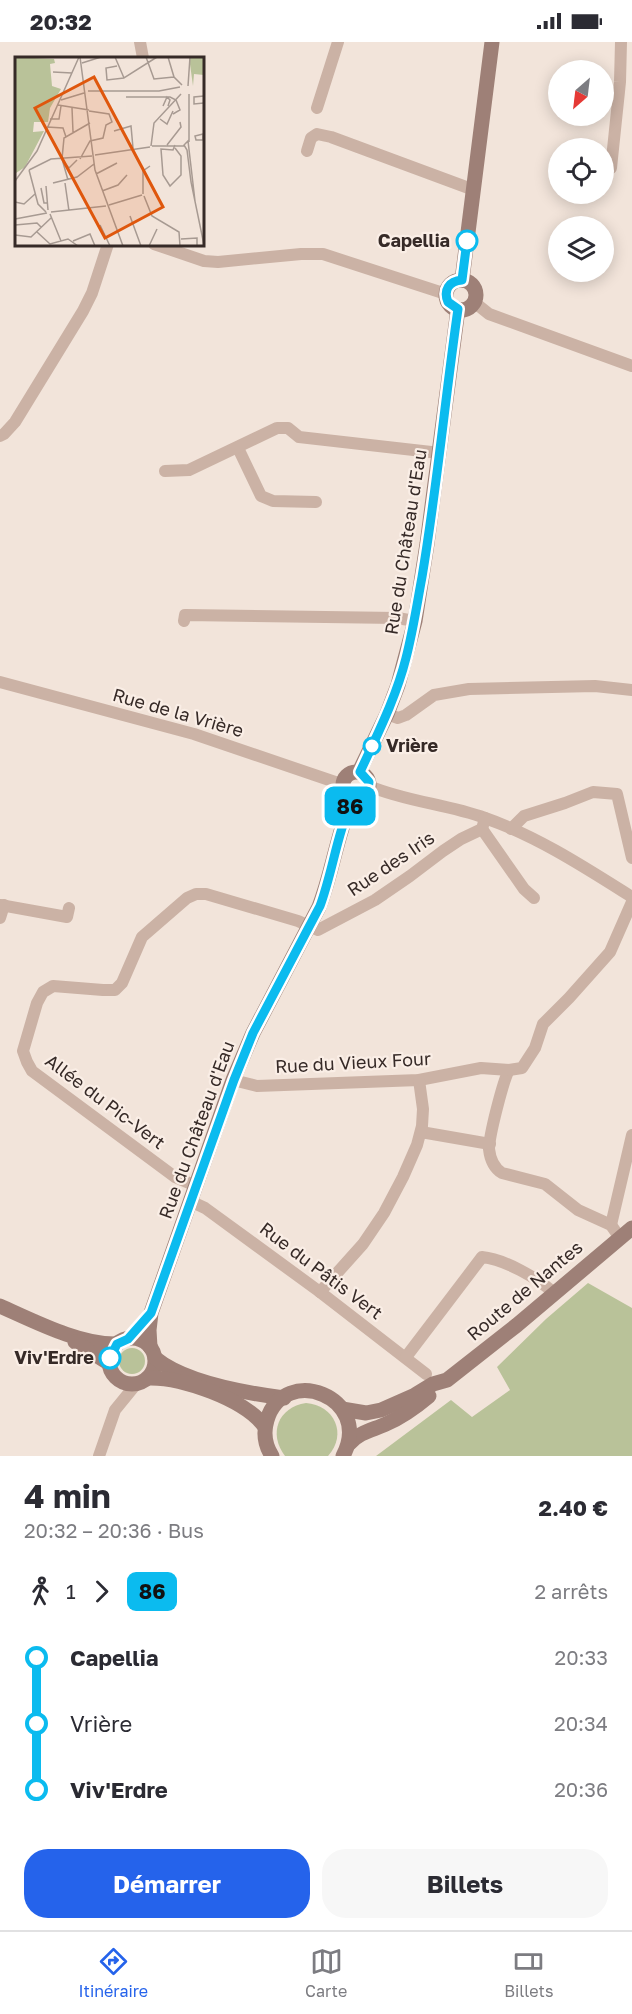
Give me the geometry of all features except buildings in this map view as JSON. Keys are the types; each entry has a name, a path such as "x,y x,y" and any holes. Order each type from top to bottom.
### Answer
{"street":[{"path":"140,42 143,57"},
{"path":"317,108 338,42"},
{"path":"462,280 492,42"},
{"path":"614,139 620,82 621,42"},
{"path":"307,151 311,138 317,134 332,137 474,190"},
{"path":"0,436 15,422 83,311 111,246"},
{"path":"160,246 204,261 218,262 323,254 446,294"},
{"path":"462,280 471,284 476,292 474,302 467,308 458,309 448,302 446,294 449,285 462,280"},
{"path":"474,302 489,314 632,366"},
{"name":"Rue du Château d'Eau","path":"360,772 387,714 406,658 415,621 440,453 458,309"},
{"path":"165,471 189,470 278,428 288,428 299,437 440,453"},
{"path":"238,448 261,495 273,501 316,502"},
{"path":"184,621 185,615 397,618 415,621"},
{"name":"Rue de la Vrière","path":"0,682 194,734 344,785"},
{"path":"387,714 398,718 406,716 424,700 434,695 469,689 595,686 632,690"},
{"path":"354,772 360,772 366,778 369,786 366,794 358,798 346,793 344,785 347,777 354,772"},
{"path":"369,786 391,795 511,829 558,853 632,899 621,929 606,957 543,1024 535,1048 522,1068 509,1070 490,1144 492,1162 499,1171 545,1184 578,1210 626,1233"},
{"path":"511,829 524,816 593,792 617,794 632,858"},
{"name":"Rue du Château d'Eau","path":"152,1352 149,1330 151,1313 234,1080 258,1023 310,926 327,887 345,816 354,797"},
{"path":"484,823 524,889 534,898"},
{"name":"Rue des Iris","path":"310,926 318,930 391,890 484,823"},
{"name":"Allée du Pic-Vert","path":"196,1186 176,1177 32,1071 23,1051 37,1003 43,992 53,986 115,990 122,983 142,937 187,898 196,894 206,894 310,926"},
{"path":"0,918 2,905 67,917 69,908"},
{"name":"Rue du Vieux Four","path":"234,1080 257,1086 419,1080 481,1068 509,1070"},
{"path":"320,1292 363,1244 384,1213 403,1177 421,1132 423,1109 419,1080"},
{"path":"421,1132 490,1144"},
{"path":"610,1225 632,1135"},
{"name":"Rue du Pâtis Vert","path":"190,1201 205,1208 320,1292 426,1374"},
{"name":"Route de Nantes","path":"342,1408 366,1413 381,1410 441,1382 473,1360 555,1294 626,1233"},
{"path":"406,1357 482,1257 504,1263 539,1281 555,1294"},
{"path":"0,1306 60,1332 102,1345 140,1340 169,1369 216,1384 284,1398"},
{"name":"Rue du Château d'Eau","path":"123,1341 151,1313"},
{"path":"60,1332 110,1364 117,1377 126,1383 166,1378 180,1382 237,1402 253,1413 265,1427"},
{"path":"110,1364 111,1353 123,1341"},
{"path":"99,1456 115,1410 154,1369 152,1352"},
{"name":"Route de Nantes","path":"346,1450 355,1437 385,1425 405,1413 437,1389 441,1382"},
{"path":"272,1456 265,1438 268,1415 284,1398 293,1393 315,1391 325,1395 342,1408 349,1425 346,1450"}],"green space":[{"path":"588,1283 632,1308 632,1456 376,1456 451,1400 472,1417 510,1390 497,1367 546,1319"},
{"path":"132,1348 141,1352 145,1361 141,1370 132,1374 123,1370 119,1361 123,1352"},
{"path":"306,1403 324,1409 335,1422 337,1439 328,1456 285,1456 280,1448 277,1431 283,1416 296,1406"}],"bus line":[{"name":"86","path":"110,1358 113,1348 128,1339 151,1313 253,1033 320,906 345,816 354,797 358,798 366,794 368,790 369,782 360,772 398,685 415,621 428,544 458,309 450,306 446,294 449,285 462,280 467,241"}],"place":[{"name":"Capellia","path":"467,241"},
{"name":"Vrière","path":"372,746"},
{"name":"Viv'Erdre","path":"110,1358"}]}
